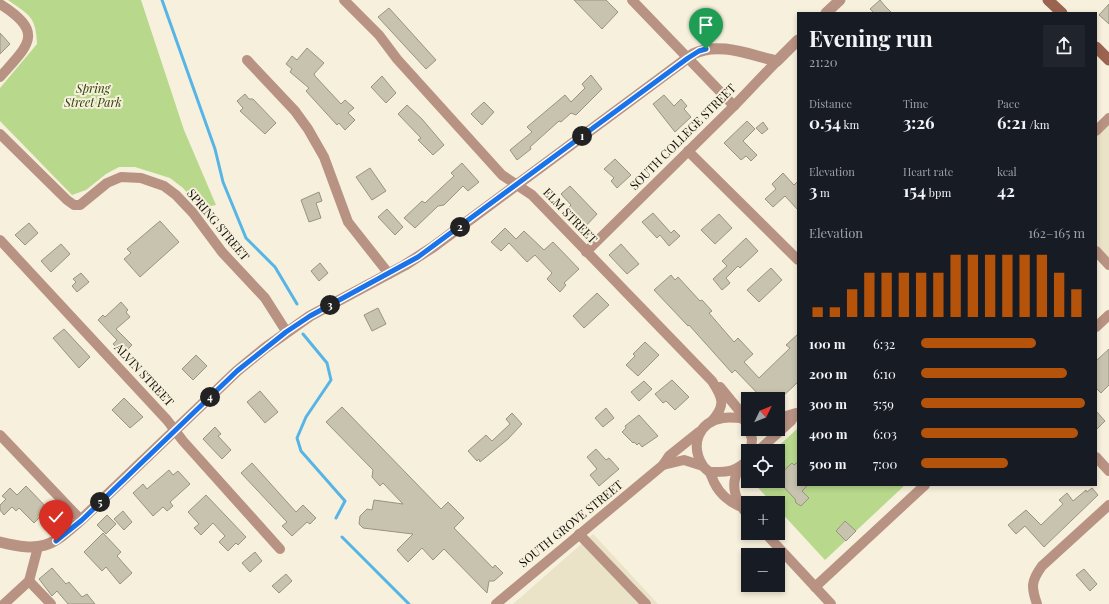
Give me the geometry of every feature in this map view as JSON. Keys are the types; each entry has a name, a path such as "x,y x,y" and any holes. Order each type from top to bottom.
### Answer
{"main road":[{"path":"1048,0 1061,12"},
{"path":"1097,48 1109,60"}],"street":[{"name":"ELM STREET","path":"344,0 379,35 397,59 502,174 532,195 712,381 720,386 741,414"},
{"path":"632,0 734,106"},
{"path":"827,12 840,0"},
{"path":"0,4 19,17 28,33 29,40 26,47 0,77"},
{"name":"SOUTH COLLEGE STREET","path":"586,252 734,106 777,61 796,46"},
{"path":"0,542 24,547 38,547 56,541 82,520 237,371 286,332 310,316 388,274 433,247 699,51 720,48 777,61"},
{"path":"247,60 295,111 308,129 324,157 348,222 388,274"},
{"path":"1097,129 1109,118"},
{"name":"SPRING STREET","path":"0,134 66,200 74,205 80,205 107,183 121,177 141,178 156,182 170,190 188,207 222,252 262,295 286,332"},
{"path":"688,151 797,259"},
{"name":"ALVIN STREET","path":"0,240 168,420 174,430 280,549"},
{"path":"1097,252 1109,265"},
{"path":"1097,326 1109,315"},
{"name":"ELM STREET","path":"712,381 720,395 722,403 720,411 712,421"},
{"path":"785,417 797,412"},
{"path":"766,444 791,421 797,412"},
{"path":"712,421 726,417 741,422"},
{"name":"SOUTH GROVE STREET","path":"496,604 663,465 669,456 712,421"},
{"path":"699,432 697,449 716,486 730,502 740,506"},
{"path":"0,435 82,520"},
{"path":"1097,458 1109,471"},
{"name":"SOUTH GROVE STREET","path":"663,465 684,460 707,469"},
{"path":"707,469 725,472 739,468"},
{"path":"739,468 735,477 734,488 740,506"},
{"path":"815,587 924,486"},
{"path":"1037,604 1032,591 1034,577 1042,566 1109,505"},
{"path":"579,534 646,604"},
{"path":"771,540 831,604"},
{"path":"4,604 29,581 38,547"},
{"path":"29,581 51,604"}],"shaded area":[{"path":"1109,122 1109,261 1097,248 1097,133"},
{"path":"593,534 658,604 513,604"}],"green space":[{"name":"Spring Street Park","path":"8,0 141,0 184,130 216,205 201,208 183,188 170,178 135,167 119,167 106,174 86,190 72,195 0,121 0,88 37,44 35,27 30,17"},
{"path":"797,429 797,486 904,486 825,560 785,517 785,496 766,496 758,488 785,488 785,444 781,444"}],"building":[{"path":"574,0 606,0 618,12 602,29"},
{"path":"880,0 891,12 873,12 870,9"},
{"path":"1109,4 1109,24 1099,15"},
{"path":"389,8 436,60 426,69 378,17"},
{"path":"0,33 10,44 0,54"},
{"path":"307,48 324,63 314,74 315,76 341,104 345,100 354,108 348,113 355,120 345,130 339,123 337,125 306,91 309,88 290,72 292,69 286,64 292,56 297,60"},
{"path":"591,75 602,89 576,115 571,113 561,122 559,121 530,147 531,149 517,160 510,150 532,132 527,127 565,95 571,102 585,88 582,84"},
{"path":"382,76 396,93 386,103 371,87"},
{"path":"245,94 249,99 253,99 276,123 265,134 240,111 243,108 237,101"},
{"path":"664,95 674,106 681,99 687,106 684,109 691,117 675,132 653,104"},
{"path":"484,102 494,112 482,125 471,114"},
{"path":"407,105 422,119 444,145 433,155 418,140 421,138 398,114"},
{"path":"747,121 755,129 743,141 757,155 751,161 746,156 741,160 724,143"},
{"path":"763,122 768,129 762,134 756,128"},
{"path":"615,159 631,175 617,188 611,181 614,178 604,169"},
{"path":"462,163 479,182 468,191 463,186 444,205 438,206 415,228 404,218 422,201 425,203 454,176 451,173"},
{"path":"370,168 386,191 372,200 356,177"},
{"path":"783,173 794,185 797,182 797,209 785,196 773,207 765,199 776,189 772,184"},
{"path":"570,186 597,214 584,228 568,208 571,205 561,194"},
{"path":"319,192 322,201 316,203 321,218 309,222 301,200"},
{"path":"387,209 403,227 395,235 378,217"},
{"path":"653,213 671,233 674,230 680,236 669,246 660,235 657,238 642,222"},
{"path":"719,214 732,228 715,244 701,230"},
{"path":"160,221 179,242 140,277 124,259 131,253 127,249"},
{"path":"29,223 38,233 25,245 15,235"},
{"path":"505,228 516,239 524,231 544,250 553,242 579,269 564,283 566,285 560,292 547,279 552,273 535,255 527,262 509,243 501,251 491,242"},
{"path":"746,238 758,251 740,268 738,266 726,278 730,283 722,290 713,279 727,266 722,261"},
{"path":"61,244 70,254 51,272 41,261"},
{"path":"621,244 639,264 627,274 609,255"},
{"path":"320,263 328,273 319,281 311,271"},
{"path":"771,268 782,280 759,302 747,290"},
{"path":"81,273 89,282 77,292 72,286 76,282 73,279"},
{"path":"671,275 675,280 678,277 700,301 702,300 712,311 709,313 734,342 738,338 753,354 744,362 759,378 790,348 786,345 797,335 797,383 785,394 785,392 756,392 735,370 732,373 689,325 688,326 654,290"},
{"path":"597,293 609,305 584,328 573,316"},
{"path":"121,302 128,310 126,312 130,317 116,329 132,345 123,354 113,344 117,340 98,320 103,315 105,317"},
{"path":"378,308 386,324 372,331 364,315"},
{"path":"64,329 90,357 79,368 53,338"},
{"path":"645,342 659,355 638,376 626,365 635,356 633,354"},
{"path":"1109,349 1109,385 1101,393 1097,389 1097,360"},
{"path":"196,355 207,366 193,380 182,369"},
{"path":"672,380 689,397 675,410 666,401 663,403 655,394"},
{"path":"644,381 652,389 639,401 631,392"},
{"path":"260,391 278,412 265,423 247,402"},
{"path":"124,398 143,417 130,428 112,410"},
{"path":"342,407 441,509 448,502 464,518 454,528 493,568 495,565 503,573 494,581 489,581 487,593 444,549 433,560 422,548 408,562 397,550 413,534 363,528 359,524 360,516 367,509 372,510 374,500 403,504 383,483 380,486 372,477 373,470 326,422"},
{"path":"606,408 614,418 603,427 595,418"},
{"path":"1097,412 1105,421 1097,429"},
{"path":"512,413 522,424 508,439 480,462 479,459 477,461 468,451 486,435 492,441 510,424 506,419"},
{"path":"639,415 658,436 642,447 639,443 637,445 634,442 633,443 622,432 626,428 625,426"},
{"path":"215,427 221,434 218,436 231,450 222,459 203,439"},
{"path":"596,449 606,460 609,458 619,469 599,486 590,475 597,469 587,457"},
{"path":"252,463 296,512 303,505 316,518 310,524 307,522 292,536 282,526 287,522 241,473"},
{"path":"792,463 794,465 797,463 797,486 807,486 802,491 809,498 801,506 796,503 795,499 785,488 785,470"},
{"path":"169,470 173,475 178,471 190,484 170,502 173,506 167,511 163,507 153,516 133,493 143,484 147,489"},
{"path":"26,486 48,509 34,523 19,508 16,511 12,507 4,515 0,510 0,505 6,499 2,496 10,488 17,495"},
{"path":"1092,488 1098,495 1044,547 1025,526 1016,534 1008,525 1026,510 1041,525 1063,504 1059,500 1067,493 1073,501 1086,490 1087,492"},
{"path":"206,495 246,537 238,545 236,543 228,551 219,542 225,536 213,523 201,535 194,528 199,524 188,512"},
{"path":"123,511 132,522 124,530 114,519"},
{"path":"107,515 116,524 106,534 97,525"},
{"path":"845,521 856,531 846,541 836,531"},
{"path":"103,533 121,552 117,556 132,573 120,584 106,567 102,571 84,552"},
{"path":"255,552 262,561 250,572 242,563"},
{"path":"52,568 66,584 69,582 82,597 87,594 95,604 68,604 57,591 52,596 39,579"},
{"path":"1084,569 1097,584 1090,591 1076,575"},
{"path":"286,574 292,581 279,593 272,586"}],"waterway":[{"path":"162,0 215,149 223,182 246,238 275,267 297,304"},
{"path":"303,334 327,363 331,380 306,417 297,438 301,451 345,501 336,518"},
{"path":"342,537 409,604"}],"route":[{"path":"56,541 82,520 237,371 286,332 310,316 405,265 433,247 693,54 706,49"}]}
